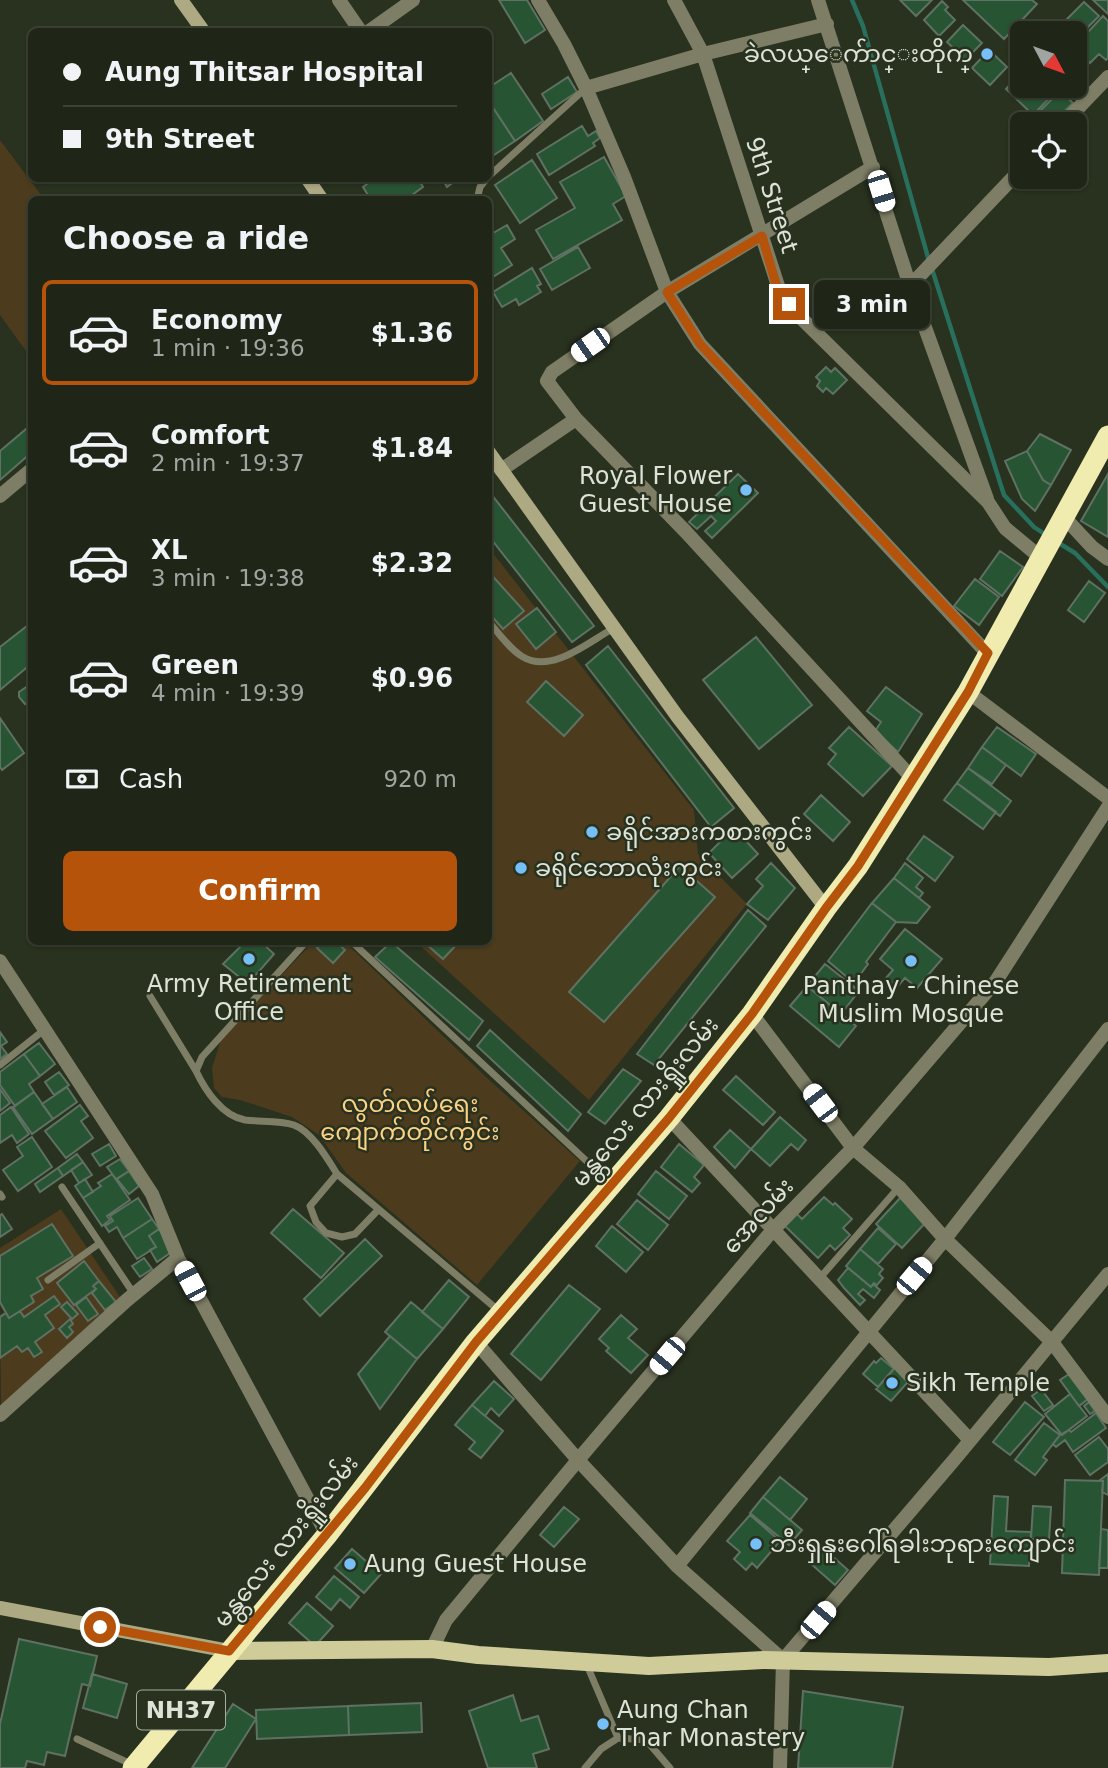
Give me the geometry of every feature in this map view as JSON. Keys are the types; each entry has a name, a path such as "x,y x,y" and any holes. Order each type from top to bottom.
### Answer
{"highway":[{"name":"NH37","path":"1052,538 1108,436"},
{"name":"မန္တလေး လားရှိုးလမ်း","path":"229,1651 327,1535 476,1342 669,1118 752,1014 858,866 968,692 1052,538"},
{"name":"NH37","path":"134,1767 229,1651"}],"main road":[{"path":"229,1651 432,1649 478,1655 649,1666 783,1660 1049,1667 1108,1663"}],"street":[{"path":"181,0 201,28"},
{"path":"339,0 358,28"},
{"path":"374,28 413,0"},
{"path":"538,0 565,44 586,88 624,177 667,292 700,344 988,653"},
{"name":"9th Street","path":"674,0 703,54 776,284 798,315 988,502 1005,527 1092,547 1108,559"},
{"path":"818,0 910,286 988,502"},
{"path":"586,88 703,54 827,24"},
{"path":"1074,112 1108,77"},
{"path":"873,167 667,292 552,372 547,381 576,419 686,532 912,778"},
{"path":"910,286 1010,181"},
{"path":"501,470 576,419"},
{"path":"492,457 677,716 826,908"},
{"path":"0,496 28,472"},
{"path":"968,692 1108,798"},
{"name":"အေလမ်း","path":"432,1649 446,1620 578,1460 772,1231 853,1148 996,981 1108,807"},
{"path":"0,961 152,1194 178,1258 327,1535"},
{"path":"752,1014 853,1148 899,1187 945,1240 1052,1342 1108,1417"},
{"path":"677,1566 945,1240 1108,1029"},
{"path":"669,1118 772,1231 970,1439"},
{"path":"0,1415 134,1294 178,1258"},
{"path":"780,1768 783,1660 1108,1274"},
{"path":"476,1342 578,1460 677,1566 783,1660"},
{"path":"0,1608 229,1651"}],"lane":[{"path":"492,174 586,88"},
{"path":"492,625 520,656 535,662 552,663 614,628"},
{"path":"196,1071 202,1057 222,1033 303,945"},
{"path":"355,945 612,1185"},
{"path":"150,996 203,1086 227,1112 241,1119 295,1126 319,1147 337,1174 501,1313"},
{"path":"0,1065 44,1030"},
{"path":"337,1174 310,1206 316,1223 326,1233 342,1237 355,1234 378,1210"},
{"path":"62,1187 134,1294"},
{"path":"819,1279 899,1187"},
{"path":"48,1280 100,1243"},
{"path":"586,1662 618,1738"},
{"path":"585,1768 601,1749 618,1738 646,1740 670,1768"},
{"path":"77,1739 134,1767"}],"green space":[{"path":"0,140 28,178 28,182 31,182 42,196 28,196 28,354 0,315"},
{"name":"ခရိုင်အားကစားကွင်း","path":"492,552 694,810 698,854 747,904 589,1100 419,945 492,945"},
{"name":"လွတ်လပ်ရေး ကျောက်တိုင်ကွင်း","path":"310,945 348,945 486,1077 580,1161 477,1285 346,1173 319,1135 292,1117 222,1097 214,1088 212,1068 221,1039"},
{"path":"61,1209 122,1300 1,1407 0,1315 4,1312 0,1306 0,1248"}],"building":[{"path":"499,0 527,0 545,30 525,43"},
{"path":"900,0 932,0 916,16"},
{"path":"963,0 1032,0 1037,4 1021,21 1010,21 1010,33 1004,39"},
{"path":"1093,0 1108,0 1108,14"},
{"path":"942,1 948,7 945,10 955,20 939,36 924,20"},
{"path":"1084,2 1099,16 1087,28 1087,21 1065,21"},
{"path":"1103,16 1108,21 1106,60 1099,54 1090,63 1087,60 1087,33"},
{"path":"963,25 982,43 965,60 947,42"},
{"path":"989,50 1007,67 990,85 972,68"},
{"path":"511,73 543,121 515,141 492,106 492,85"},
{"path":"568,77 577,92 551,109 542,94"},
{"path":"1015,98 1049,98 1036,112 1030,112"},
{"path":"1053,98 1068,98 1073,103 1064,112 1039,112"},
{"path":"492,106 515,141 492,156"},
{"path":"582,126 588,136 596,131 600,138 593,143 595,146 549,175 537,154"},
{"path":"604,157 626,196 613,204 622,220 553,259 536,230 575,208 560,182"},
{"path":"532,160 557,198 520,223 495,185"},
{"path":"370,182 420,182 423,187 411,196 369,196 363,187"},
{"path":"507,225 515,239 501,248 512,265 492,278 492,234"},
{"path":"578,247 590,268 552,290 540,269"},
{"path":"532,268 541,284 537,286 541,292 519,305 516,299 502,307 493,292"},
{"path":"826,367 831,372 835,368 847,380 833,394 826,388 823,392 817,386 820,381 816,377"},
{"path":"28,427 28,456 0,480 0,451"},
{"path":"1040,434 1071,450 1051,485 1043,480 1027,451"},
{"path":"1027,451 1043,480 1051,485 1035,511 1022,499 1005,461"},
{"path":"738,474 758,493 712,538 705,531 716,521 711,516 697,529 689,522"},
{"path":"1108,474 1108,537 1081,521"},
{"path":"492,495 594,626 572,642 492,540"},
{"path":"1000,551 1023,567 1002,596 980,579"},
{"path":"492,575 524,611 503,629 492,617"},
{"path":"975,579 999,597 979,625 954,606"},
{"path":"1089,581 1105,593 1084,622 1068,610"},
{"path":"537,608 556,632 536,649 516,624"},
{"path":"28,625 28,666 0,690 0,647"},
{"path":"756,637 812,705 759,749 703,680"},
{"path":"608,646 734,808 711,827 586,665"},
{"path":"546,681 583,715 564,736 527,702"},
{"path":"28,686 28,703 25,704 19,697 19,692"},
{"path":"886,687 922,714 898,752 875,731 881,722 867,711"},
{"path":"0,718 24,753 2,770 0,767"},
{"path":"849,727 892,766 863,796 828,764 836,754 829,748"},
{"path":"997,727 1036,754 1021,776 982,747"},
{"path":"982,747 1006,765 992,784 968,768"},
{"path":"968,768 1011,801 1000,816 957,783"},
{"path":"957,783 996,812 983,829 944,800"},
{"path":"821,795 850,822 833,841 804,814"},
{"path":"734,828 758,854 732,878 709,853"},
{"path":"924,836 953,857 935,881 907,859"},
{"path":"771,863 795,888 768,920 747,904 763,886 756,879"},
{"path":"905,863 923,878 916,887 923,893 919,898 894,878"},
{"path":"680,866 715,897 604,1022 569,992"},
{"path":"894,878 930,907 917,923 896,922 872,903"},
{"path":"872,903 896,922 854,983 828,961"},
{"path":"748,910 766,926 654,1065 637,1054"},
{"path":"905,929 942,959 917,988 905,978 897,987 886,978 893,970 880,959"},
{"name":"Army Retirement Office","path":"242,945 264,945 274,954 248,984 223,964"},
{"path":"320,945 339,945 345,950 333,963 317,948"},
{"path":"388,945 394,945 483,1021 469,1040 375,957"},
{"path":"427,945 456,945 443,959"},
{"path":"825,964 859,991 841,1014 807,986"},
{"path":"807,986 856,1026 839,1047 790,1006"},
{"path":"490,1030 581,1114 568,1131 477,1046"},
{"path":"0,1032 7,1042 1,1046 7,1054 0,1059"},
{"path":"39,1043 55,1064 40,1076 24,1054"},
{"path":"24,1054 40,1076 29,1084 34,1092 15,1106 0,1085 0,1072"},
{"path":"623,1069 641,1081 605,1124 588,1112"},
{"path":"59,1072 69,1085 54,1095 45,1082"},
{"path":"736,1076 775,1112 763,1125 723,1090"},
{"path":"67,1087 77,1102 53,1119 42,1104"},
{"path":"0,1089 10,1103 0,1111"},
{"path":"34,1092 53,1119 32,1134 13,1107"},
{"path":"80,1105 88,1116 81,1121 93,1138 66,1158 45,1131"},
{"path":"11,1107 29,1134 17,1143 12,1135 0,1143 0,1115"},
{"path":"780,1117 806,1140 798,1150 791,1144 770,1166 751,1149"},
{"path":"730,1130 751,1149 735,1168 714,1147"},
{"path":"32,1137 52,1167 18,1191 3,1170 23,1156 17,1147"},
{"path":"109,1144 116,1156 100,1166 92,1154"},
{"path":"679,1144 704,1165 694,1177 700,1183 692,1192 661,1167"},
{"path":"77,1154 83,1162 63,1176 58,1168"},
{"path":"120,1159 129,1171 116,1179 107,1167"},
{"path":"83,1162 92,1175 79,1183 71,1170"},
{"path":"58,1168 63,1176 40,1192 35,1184"},
{"path":"129,1171 139,1186 129,1194 117,1179"},
{"path":"656,1171 687,1196 669,1219 638,1194"},
{"path":"112,1174 130,1200 107,1216 110,1220 102,1226 83,1198 101,1186 98,1183"},
{"path":"85,1179 93,1192 83,1198 75,1186"},
{"path":"824,1197 852,1219 843,1228 850,1235 835,1250 830,1245 818,1258 784,1225 796,1213 802,1219"},
{"path":"901,1197 927,1221 902,1248 876,1224"},
{"path":"138,1198 152,1219 123,1238 117,1227 109,1232 105,1226 113,1221 110,1216"},
{"path":"637,1200 668,1225 648,1250 617,1224"},
{"path":"293,1209 344,1253 321,1278 271,1233"},
{"path":"2,1214 12,1229 0,1237 0,1215"},
{"path":"152,1219 159,1229 149,1236 156,1247 137,1259 123,1238"},
{"path":"52,1224 73,1256 37,1278 43,1289 31,1296 34,1302 9,1318 0,1302 0,1256"},
{"path":"612,1226 643,1252 626,1272 596,1246"},
{"path":"878,1228 896,1244 878,1264 860,1249"},
{"path":"159,1229 173,1251 157,1262 150,1250 156,1247 149,1236"},
{"path":"365,1239 382,1256 320,1316 304,1299"},
{"path":"860,1249 883,1269 879,1274 883,1278 877,1285 874,1283 871,1287 846,1266"},
{"path":"144,1258 152,1269 140,1277 132,1266"},
{"path":"84,1261 99,1281 93,1286 96,1289 74,1305 57,1283"},
{"path":"848,1268 871,1287 873,1284 880,1290 874,1298 863,1289 858,1294 865,1300 860,1305 844,1288 838,1280"},
{"path":"449,1280 469,1297 443,1329 422,1312"},
{"path":"99,1281 116,1302 105,1310 92,1293 96,1289 93,1286"},
{"path":"569,1285 600,1309 541,1380 511,1354"},
{"path":"54,1296 60,1304 45,1315 54,1328 35,1342 42,1352 34,1357 28,1348 22,1352 17,1346 0,1358 0,1317 6,1313 9,1318 20,1311 24,1317"},
{"path":"86,1297 98,1314 88,1321 76,1305"},
{"path":"67,1302 78,1314 72,1319 61,1307"},
{"path":"411,1302 443,1329 417,1359 385,1332"},
{"path":"621,1315 637,1329 628,1338 648,1355 631,1373 606,1351 609,1348 599,1339"},
{"path":"70,1319 73,1324 69,1327 73,1332 67,1338 59,1329"},
{"path":"390,1336 417,1359 380,1409 358,1374"},
{"path":"881,1358 894,1369 878,1387 863,1374 874,1361 876,1363"},
{"path":"897,1365 908,1382 891,1401 876,1389"},
{"path":"1069,1374 1088,1399 1079,1406 1060,1380"},
{"path":"494,1381 514,1399 499,1416 491,1408 485,1416 472,1405"},
{"path":"1041,1389 1053,1405 1044,1411 1032,1396"},
{"path":"1070,1394 1087,1416 1062,1435 1045,1414"},
{"path":"1025,1402 1044,1417 1010,1455 993,1442"},
{"path":"1089,1402 1095,1411 1090,1414 1084,1406"},
{"path":"472,1405 503,1431 481,1458 469,1449 475,1442 455,1425"},
{"path":"1096,1413 1106,1428 1073,1452 1065,1440 1056,1447 1053,1444 1060,1435 1069,1430 1071,1432"},
{"path":"1044,1423 1060,1435 1043,1457 1047,1460 1035,1475 1015,1460"},
{"path":"1099,1437 1108,1449 1108,1462 1090,1475 1075,1455"},
{"path":"1108,1474 1108,1495 1102,1492 1103,1481 1099,1481"},
{"path":"780,1477 807,1499 790,1520 763,1497"},
{"path":"1065,1480 1103,1481 1099,1575 1062,1573"},
{"path":"994,1496 1008,1497 1006,1531 1031,1532 1029,1566 990,1564"},
{"path":"763,1497 802,1530 789,1545 750,1513"},
{"path":"1033,1506 1051,1507 1049,1540 1031,1539"},
{"path":"564,1507 579,1519 554,1547 540,1535"},
{"path":"750,1515 780,1541 757,1568 752,1563 746,1570 734,1559 740,1552 727,1541"},
{"path":"1101,1529 1108,1530 1108,1568 1099,1568"},
{"path":"823,1548 848,1570 835,1585 810,1563"},
{"path":"352,1549 381,1574 364,1593 335,1568"},
{"path":"334,1576 359,1597 350,1608 340,1599 331,1610 316,1597"},
{"path":"307,1603 333,1626 315,1646 289,1623"},
{"path":"19,1639 97,1656 90,1686 82,1684 65,1756 47,1752 44,1765 27,1761 25,1768 0,1768 0,1724"},
{"path":"92,1674 127,1684 117,1718 83,1708"},
{"path":"803,1691 903,1707 892,1768 798,1768"},
{"path":"513,1695 521,1721 538,1716 549,1749 533,1754 537,1768 488,1768 469,1711"},
{"path":"421,1703 422,1732 349,1735 348,1706"},
{"path":"233,1704 256,1719 225,1768 192,1768"},
{"path":"348,1706 349,1735 257,1739 256,1710"}],"waterway":[{"path":"852,0 863,26 929,261"},
{"path":"932,269 1004,495 1034,527 1046,535"},
{"path":"1057,542 1075,553 1108,587"}],"place":[{"name":"ခဲလယ္ေက်ာင္းတိုက္","path":"987,54"},
{"name":"Royal Flower Guest House","path":"746,490"},
{"name":"ခရိုင်အားကစားကွင်း","path":"592,832"},
{"name":"ခရိုင်ဘောလုံးကွင်း","path":"521,868"},
{"name":"Army Retirement Office","path":"249,959"},
{"name":"Panthay - Chinese Muslim Mosque","path":"911,961"},
{"name":"Sikh Temple","path":"892,1383"},
{"name":"ဘီးရှနူးဂေါ်ရခါးဘုရားကျောင်း","path":"756,1544"},
{"name":"Aung Guest House","path":"350,1564"},
{"name":"Aung Chan Thar Monastery","path":"603,1724"}],"route":[{"path":"100,1627 229,1651 365,1488 476,1342 669,1118 752,1014 858,866 968,692 988,653 700,344 667,292 762,236 776,284 789,304"}]}
